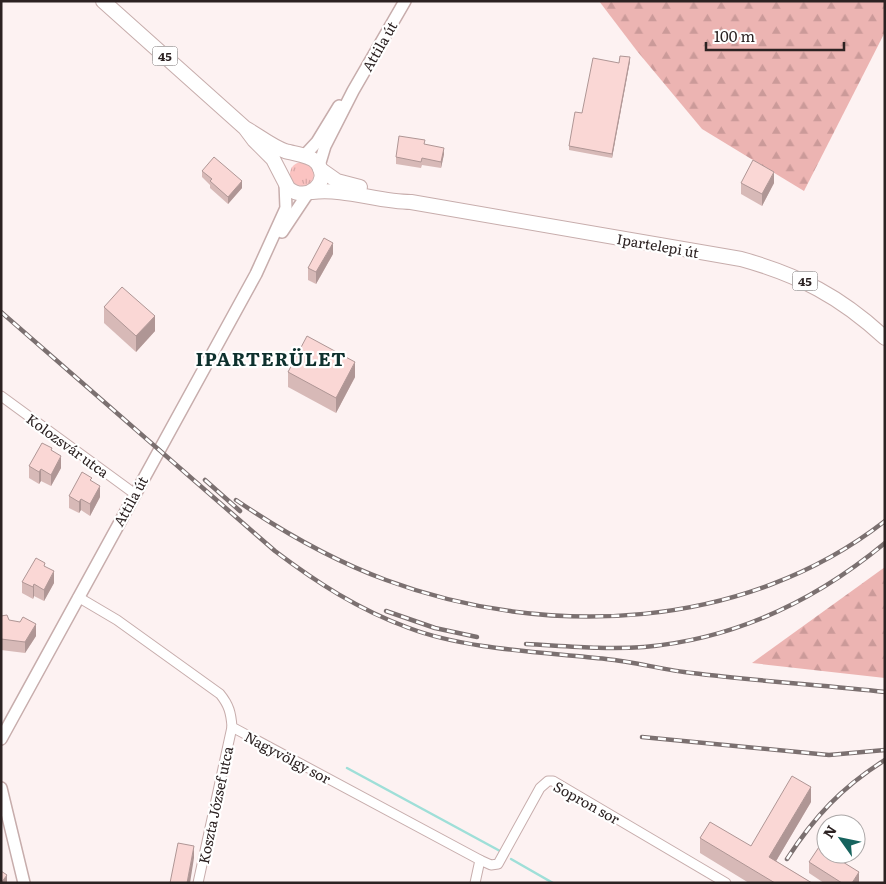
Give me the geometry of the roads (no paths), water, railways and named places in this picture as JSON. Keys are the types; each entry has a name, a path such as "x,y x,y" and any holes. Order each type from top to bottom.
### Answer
{"main road":[{"name":"45","path":"103,1 245,128 279,149 313,159 320,168 336,181 398,196 411,202"},
{"name":"Attila út","path":"320,168 325,146 353,90 404,1"},
{"name":"Attila út","path":"302,156 317,142 336,110 353,90"},
{"name":"45","path":"245,128 254,140 274,159 288,188 297,193 342,192 398,202 411,202"},
{"path":"284,181 287,164 302,156"},
{"path":"310,192 319,184 321,179 320,168"},
{"name":"Attila út","path":"3,734 256,274 286,208 284,181"},
{"name":"Attila út","path":"256,274 310,192"},
{"name":"Ipartelepi út","path":"411,202 741,259 768,266 825,292 863,318 885,338"},
{"path":"1,788 24,883"}],"street":[{"name":"Kolozsvár utca","path":"1,396 135,494"},
{"name":"Nagyvölgy sor","path":"78,597 117,620 220,694 228,704 232,727 480,860"},
{"name":"Koszta József utca","path":"198,883 232,727"},
{"name":"Sopron sor","path":"480,860 491,865 498,864 540,788 548,781 554,781 726,883"},
{"path":"475,883 480,860"}],"waterway":[{"path":"347,768 500,851"},
{"path":"511,859 553,883"}],"railway":[{"path":"1,312 275,551 306,574 355,604 391,621 432,635 480,646 617,660 681,672 716,676 885,692"},
{"path":"205,480 240,511"},
{"path":"236,500 308,544 346,564 386,580 448,599 513,611 578,616 644,614 708,603 771,585 830,557 885,521"},
{"path":"526,644 629,648 678,643 710,636 772,614 802,599 831,583 885,543"},
{"path":"386,611 435,628 477,637"},
{"path":"642,737 829,755 885,750"},
{"path":"787,859 830,804 855,781 885,760"}],"district":[{"name":"IPARTERÜLET","path":"271,358"}]}
